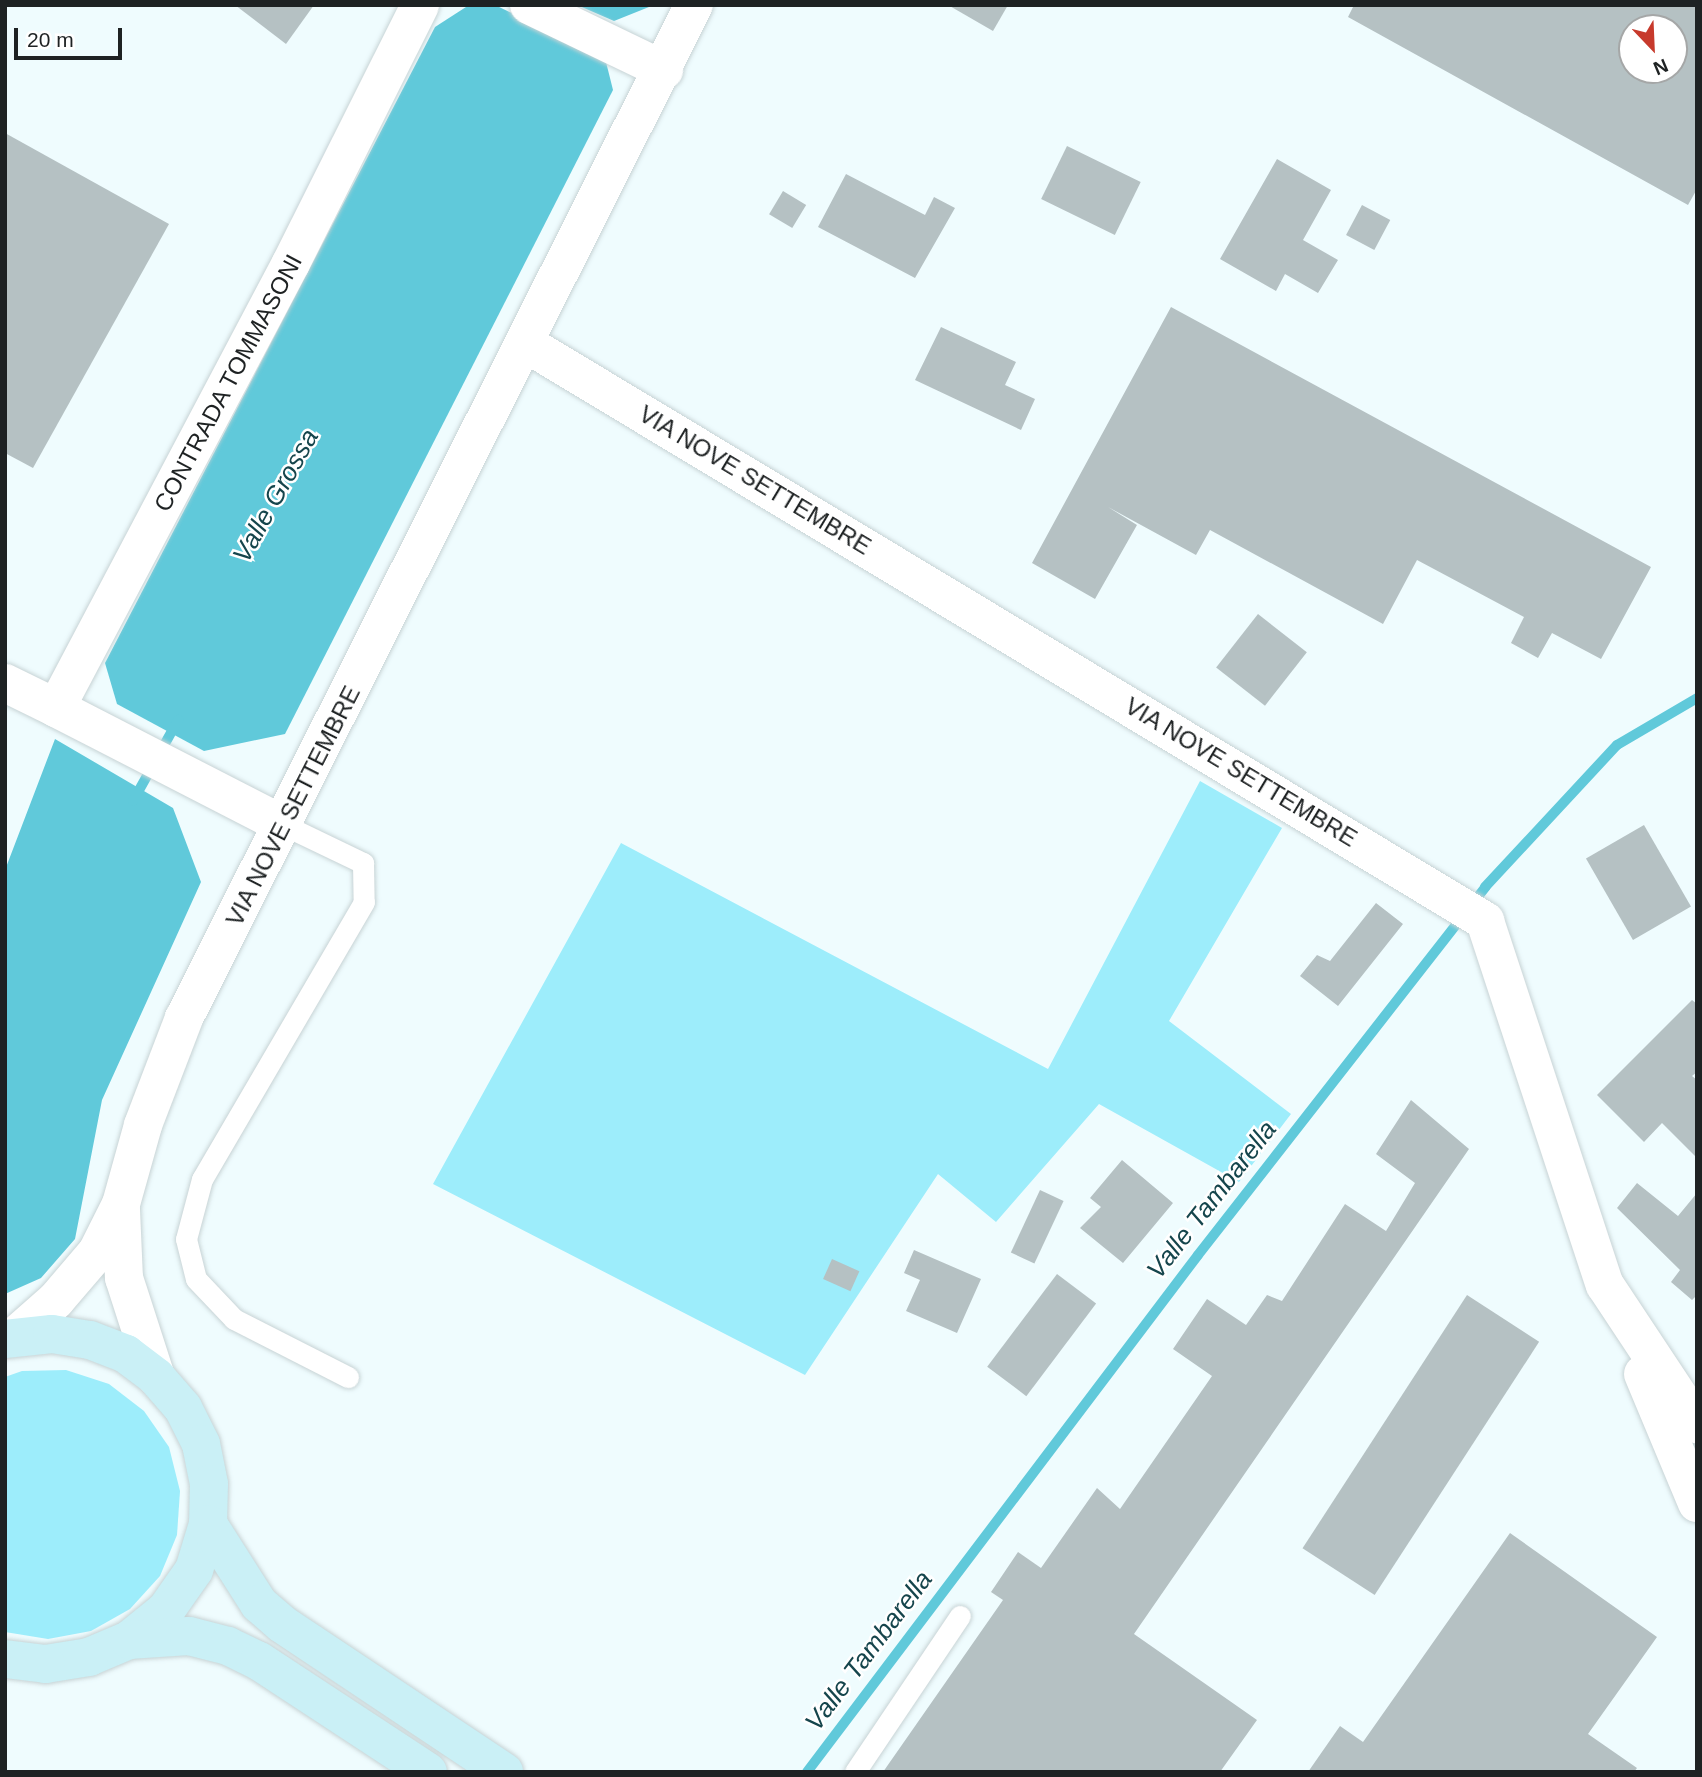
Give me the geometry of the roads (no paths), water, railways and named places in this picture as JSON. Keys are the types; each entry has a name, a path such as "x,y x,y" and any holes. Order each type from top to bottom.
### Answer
{"main road":[{"path":"5,1659 46,1664 89,1657 129,1640 166,1610 194,1570 208,1524 209,1484 201,1444 183,1408 156,1377 126,1354 90,1340 52,1334 9,1338"},
{"path":"208,1524 236,1573 274,1618 504,1772"},
{"path":"129,1640 189,1636 228,1646 259,1661 428,1772"}],"street":[{"name":"CONTRADA TOMMASONI","path":"56,708 291,263 420,5"},
{"path":"529,5 664,70"},
{"name":"VIA NOVE SETTEMBRE","path":"121,1204 143,1125 184,1018 284,825 664,70 694,5"},
{"name":"VIA NOVE SETTEMBRE","path":"525,343 1485,921 1605,1284 1697,1424"},
{"path":"5,683 284,825"},
{"path":"9,1338 56,1300 97,1252 121,1204"},
{"path":"121,1204 124,1278 156,1377"},
{"path":"1605,1284 1697,1503"}],"lane":[{"path":"284,825 363,863 364,902 202,1179 186,1238 196,1279 234,1319 348,1377"},
{"path":"855,1772 960,1616"}],"water":[{"path":"495,5 605,58 613,90 285,734 204,751 117,704 105,663 435,27 466,7"},
{"path":"577,5 654,5 614,21"},
{"path":"55,739 173,808 201,882 102,1100 75,1239 41,1278 5,1294 5,870"}],"waterway":[{"name":"Valle Tambarella","path":"807,1772 1198,1255 1485,887 1617,745 1697,698"},
{"name":"Valle Grossa","path":"133,801 178,720"}]}
